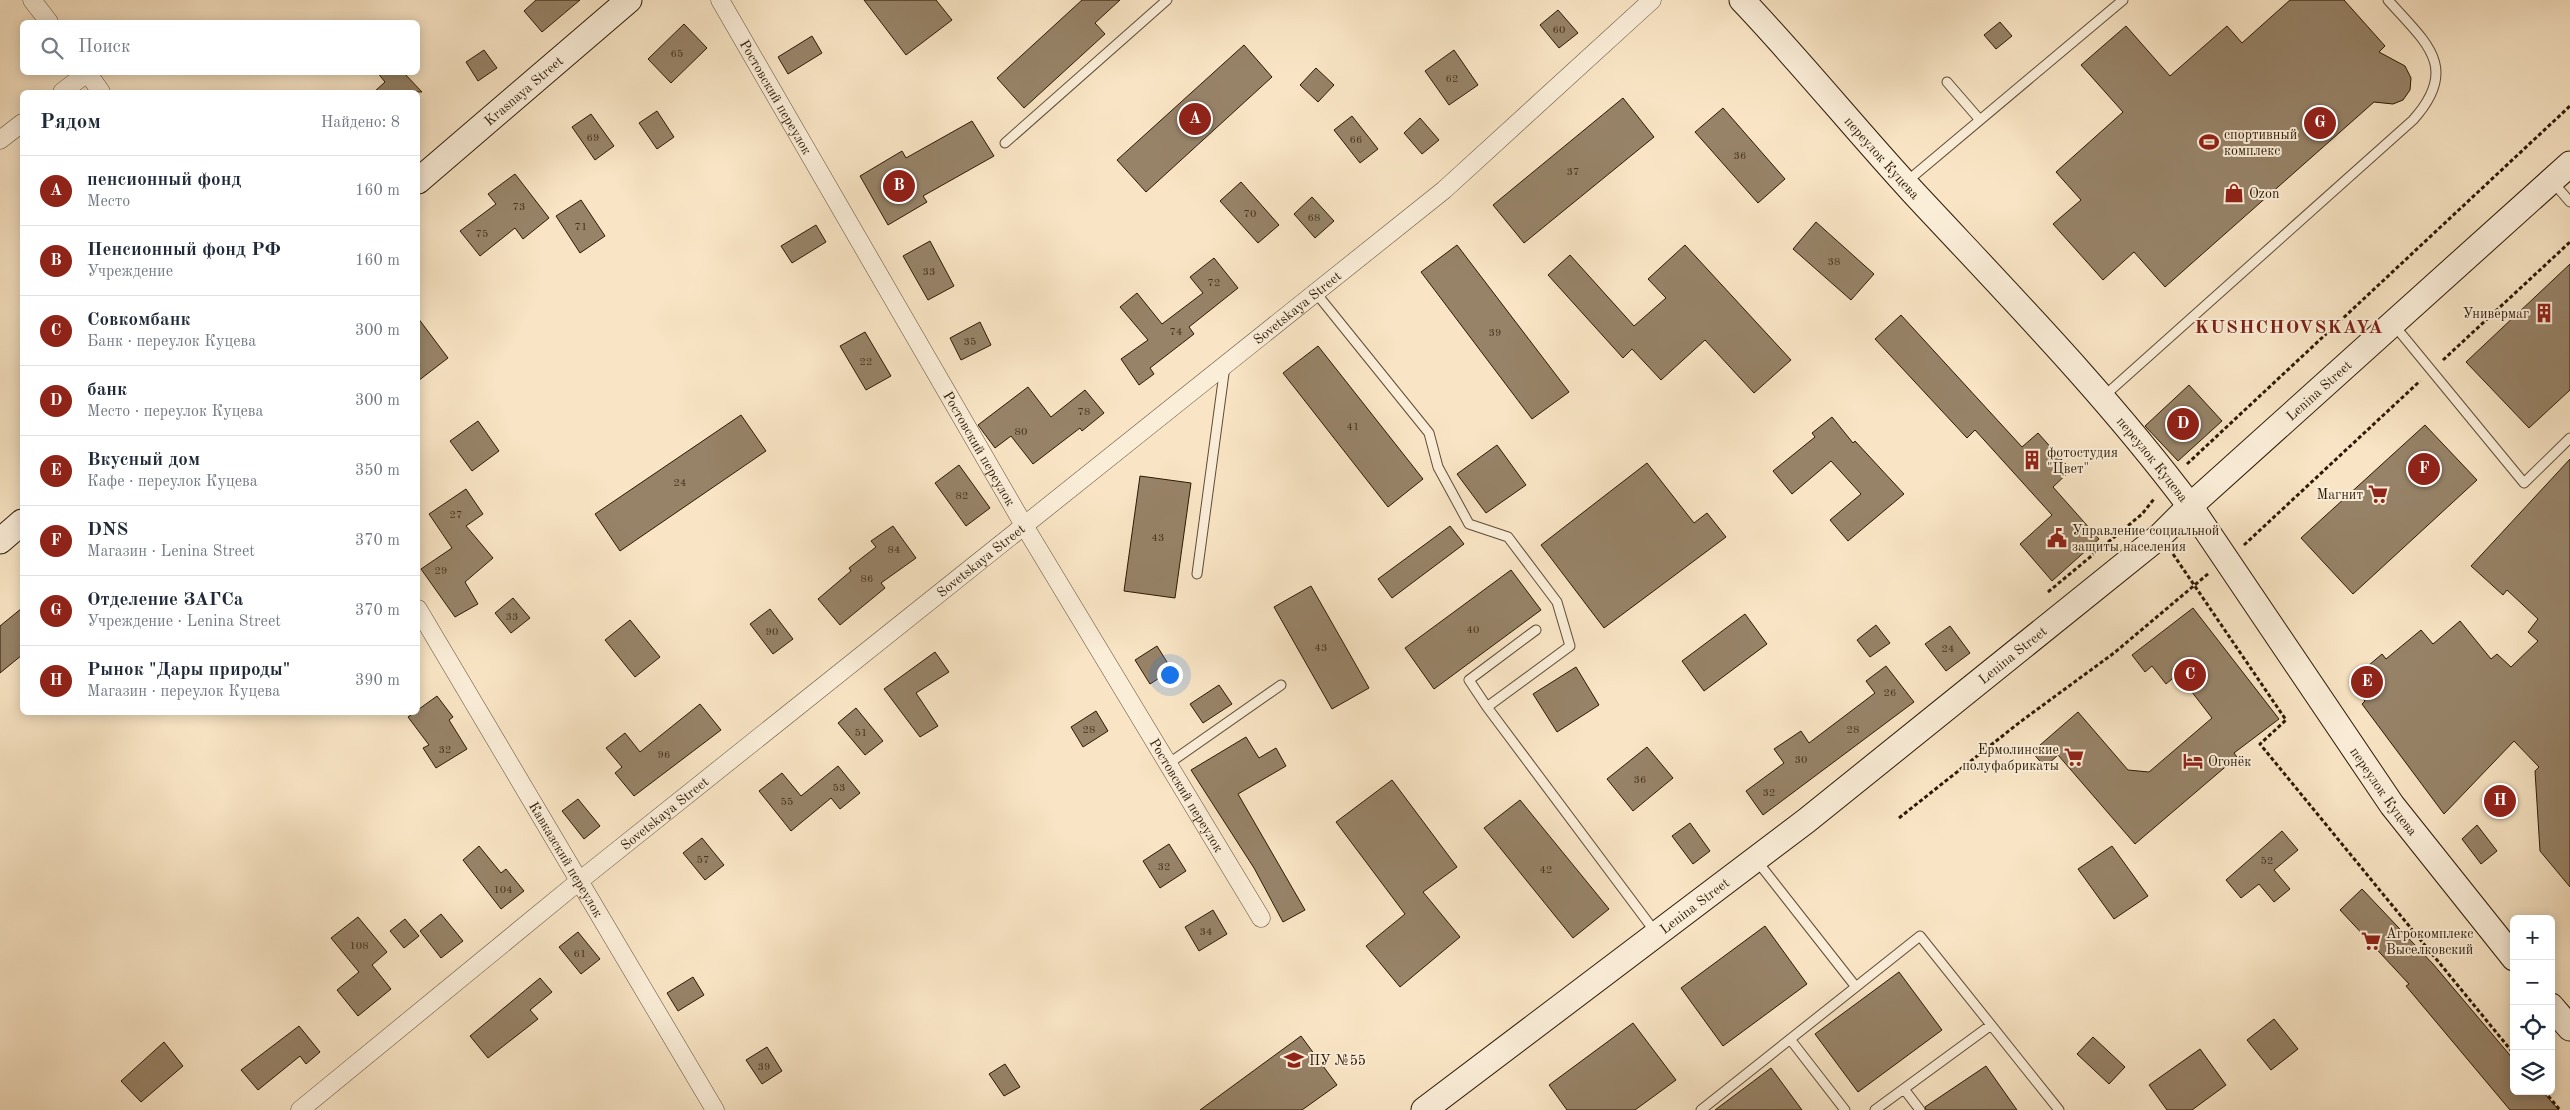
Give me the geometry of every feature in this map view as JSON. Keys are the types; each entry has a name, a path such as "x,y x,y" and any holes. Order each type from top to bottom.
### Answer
{"street":[{"path":"32,0 47,20"},
{"name":"Krasnaya Street","path":"420,179 629,0"},
{"name":"Ростовский переулок","path":"720,0 1025,527 1261,918"},
{"name":"Sovetskaya Street","path":"300,1110 578,882 1025,527 1444,190 1652,0"},
{"name":"переулок Куцева","path":"1742,0 1905,183 2103,398 2178,472 2235,552 2392,805 2510,953"},
{"path":"65,90 84,75"},
{"path":"88,75 100,90"},
{"path":"0,140 20,125"},
{"name":"Lenina Street","path":"1424,1110 1658,936 1756,860 1936,718 2160,536 2570,164"},
{"path":"0,541 20,524"},
{"name":"Кавказский переулок","path":"420,612 578,882 716,1110"},
{"path":"2555,1011 2570,1028"}],"lane":[{"path":"1004,142 1167,0"},
{"path":"1905,183 2123,0"},
{"path":"2103,398 2413,120 2428,104 2435,82 2437,63 2428,45 2388,0"},
{"path":"1947,82 1980,120"},
{"path":"2552,181 2570,202"},
{"path":"1316,293 1429,433 1438,467 1468,524 1508,537 1556,602 1570,646 1487,707"},
{"path":"2394,325 2524,483 2570,438"},
{"path":"1197,574 1225,366"},
{"path":"1536,630 1469,680 1487,707 1658,936"},
{"path":"1168,764 1281,685"},
{"path":"1756,860 1856,987"},
{"path":"1701,1110 1920,936 2059,1110"},
{"path":"1875,1110 1991,1026"},
{"path":"1790,1039 1845,1110"},
{"path":"1904,1089 1920,1110"}],"path":[{"path":"2048,592 2142,514 2178,472 2570,106"},
{"path":"1899,818 2020,722 2114,653 2235,552 2570,242"},
{"path":"2178,472 2198,500"},
{"path":"2142,514 2160,536 2286,720 2260,744 2511,1050"},
{"path":"2235,552 2239,538"},
{"path":"2547,1095 2560,1110"}],"building":[{"path":"536,0 580,0 542,32 524,11"},
{"path":"864,0 936,0 952,20 906,55"},
{"path":"1082,0 1120,0 1095,23 1105,34 1024,108 997,78"},
{"name":"спортивный комплекс","path":"2290,0 2344,0 2385,46 2379,52 2405,66 2411,78 2410,90 2403,100 2393,104 2374,102 2165,287 2134,252 2103,280 2053,224 2081,200 2056,172 2123,112 2081,65 2126,26 2170,76 2227,26 2242,43"},
{"path":"1558,10 1578,33 1559,48 1540,25"},
{"path":"2000,22 2012,36 1996,49 1984,35"},
{"path":"684,24 707,48 671,83 648,59"},
{"path":"812,36 822,53 788,74 778,57"},
{"path":"1244,45 1272,77 1146,192 1117,160"},
{"path":"484,50 497,68 478,81 466,62"},
{"path":"1454,50 1478,85 1449,105 1425,71"},
{"path":"1316,68 1334,85 1318,102 1300,85"},
{"path":"379,75 406,75 422,92 420,90 376,90 385,82"},
{"path":"1623,98 1654,137 1524,243 1493,205"},
{"path":"1723,108 1785,179 1758,203 1695,132"},
{"path":"657,111 674,137 657,149 639,123"},
{"path":"591,114 614,146 595,160 572,127"},
{"path":"1352,116 1378,149 1360,163 1334,130"},
{"path":"1420,118 1439,140 1422,154 1404,133"},
{"path":"972,121 994,156 923,196 927,202 888,225 860,176 902,151 906,158"},
{"path":"515,174 549,218 523,239 515,228 480,256 460,231 496,204 488,194"},
{"path":"1241,182 1279,225 1258,243 1220,201"},
{"path":"1312,197 1334,221 1315,238 1294,214"},
{"path":"581,200 605,236 580,253 556,216"},
{"path":"1816,222 1874,274 1851,300 1793,249"},
{"path":"816,225 826,242 792,263 781,246"},
{"path":"930,241 954,286 928,300 903,256"},
{"path":"1457,245 1569,392 1532,419 1421,272"},
{"path":"1685,245 1791,360 1754,393 1705,340 1661,380 1632,349 1623,358 1548,275 1570,255 1634,326 1666,298 1648,279"},
{"path":"1214,258 1238,288 1189,327 1194,334 1150,368 1154,374 1139,385 1121,359 1148,340 1120,307 1137,293 1162,324 1203,293 1190,277"},
{"name":"Универмаг","path":"2570,264 2570,390 2529,428 2466,362"},
{"path":"1901,315 2022,447 2038,433 2071,470 2053,487 2099,539 2052,581 2020,544 2052,515 1975,430 1967,438 1875,339"},
{"path":"420,321 448,358 420,379"},
{"path":"980,322 991,345 961,360 950,338"},
{"path":"865,332 891,376 866,390 840,346"},
{"path":"1318,346 1423,479 1388,507 1283,373"},
{"path":"2189,385 2222,421 2178,461 2145,426"},
{"path":"1028,387 1051,417 1085,390 1104,413 1082,431 1080,428 1033,464 1011,436 995,448 978,425"},
{"path":"741,415 766,451 620,551 595,514"},
{"path":"1832,417 1853,443 1855,441 1904,494 1848,541 1830,520 1861,494 1831,461 1792,494 1773,471 1815,437 1812,433"},
{"path":"478,421 499,451 472,471 450,441"},
{"path":"2425,425 2477,480 2353,594 2301,538"},
{"path":"1497,445 1526,485 1486,513 1457,474"},
{"path":"2570,459 2570,887 2540,851 2535,771 2539,767 2514,741 2444,814 2362,704 2365,701 2349,682 2382,654 2386,659 2421,630 2433,644 2460,621 2491,659 2497,654 2511,667 2538,641 2528,632 2538,619 2507,590 2503,595 2471,566"},
{"path":"1647,463 1694,523 1707,513 1726,537 1604,628 1541,545"},
{"path":"959,465 990,508 966,526 935,483"},
{"path":"1140,476 1191,483 1175,598 1124,591"},
{"path":"466,489 483,514 466,526 493,558 465,582 478,604 455,617 421,569 452,548 429,514"},
{"path":"893,526 916,558 881,583 885,588 840,625 818,599 851,571 849,568 876,547 871,541"},
{"path":"1450,526 1464,544 1392,598 1378,579"},
{"path":"1511,570 1541,610 1434,689 1405,648"},
{"path":"1311,586 1369,688 1332,709 1274,607"},
{"path":"513,598 530,618 511,633 495,613"},
{"path":"2193,608 2279,719 2234,753 2237,757 2135,844 2058,755 2045,767 2032,752 2078,712 2128,770 2149,772 2212,718 2178,674 2166,684 2152,666 2145,672 2132,655"},
{"path":"770,609 793,639 773,654 750,624"},
{"path":"20,610 20,657 0,673 0,626"},
{"path":"1745,614 1767,644 1704,691 1682,661"},
{"path":"630,620 660,657 635,677 605,640"},
{"path":"1876,625 1890,643 1870,657 1857,640"},
{"path":"1950,626 1970,653 1946,671 1925,644"},
{"path":"1157,646 1172,670 1150,684 1135,660"},
{"path":"935,652 949,672 916,693 938,726 920,737 884,689"},
{"path":"1886,666 1914,702 1763,815 1746,791 1784,763 1774,749 1801,731 1809,743 1875,693 1866,681"},
{"path":"1576,667 1599,705 1557,732 1533,694"},
{"path":"1219,685 1232,704 1203,723 1190,704"},
{"path":"437,696 453,717 449,720 467,749 436,768 423,748 429,745 408,717 411,715 420,715 420,708"},
{"path":"700,704 721,730 634,796 615,773 622,767 606,748 625,733 640,752"},
{"path":"856,708 883,741 865,755 838,723"},
{"path":"1096,711 1108,731 1083,747 1071,727"},
{"path":"1246,737 1259,758 1276,748 1286,766 1238,794 1305,910 1283,922 1254,868 1191,770"},
{"path":"1647,747 1673,778 1633,811 1607,779"},
{"path":"838,766 860,793 840,809 831,798 791,831 759,791 782,773 801,796"},
{"path":"1392,780 1457,867 1423,892 1460,937 1400,987 1366,946 1405,914 1336,822"},
{"path":"578,799 600,826 584,839 562,811"},
{"path":"1520,800 1609,909 1573,938 1484,828"},
{"path":"1690,823 1710,851 1693,864 1672,836"},
{"path":"2477,825 2497,851 2481,864 2462,839"},
{"path":"2282,831 2298,850 2274,870 2290,889 2274,902 2259,884 2241,898 2226,880"},
{"path":"702,838 724,865 705,880 683,853"},
{"path":"1169,844 1186,871 1160,888 1143,861"},
{"path":"479,846 501,873 506,869 524,891 501,909 463,860"},
{"path":"2112,846 2148,896 2114,919 2078,869"},
{"path":"2362,889 2433,964 2510,1055 2510,1095 2546,1095 2559,1110 2510,1110 2406,986 2409,984 2340,910"},
{"path":"1213,910 1227,934 1199,951 1185,927"},
{"path":"441,914 463,941 441,958 420,931"},
{"path":"358,917 387,952 372,965 391,989 358,1016 337,990 359,972 331,938"},
{"path":"405,919 419,936 404,948 390,931"},
{"path":"1765,926 1807,984 1723,1046 1681,988"},
{"path":"578,932 600,959 581,974 559,947"},
{"path":"1899,972 1942,1030 1858,1092 1815,1034"},
{"path":"693,977 704,995 678,1011 667,993"},
{"path":"540,978 552,992 530,1010 538,1019 488,1058 470,1036"},
{"path":"2274,1019 2298,1049 2271,1070 2247,1040"},
{"path":"1633,1023 1676,1080 1635,1110 1567,1110 1549,1085"},
{"path":"299,1026 320,1052 306,1064 300,1056 258,1090 241,1070"},
{"name":"ПУ №55","path":"1301,1036 1337,1085 1302,1110 1200,1110"},
{"path":"2093,1037 2125,1067 2109,1084 2077,1054"},
{"path":"164,1042 183,1066 141,1102 121,1081"},
{"path":"767,1047 782,1071 762,1084 746,1060"},
{"path":"2200,1049 2226,1085 2192,1110 2167,1110 2149,1085"},
{"path":"1005,1064 1020,1087 1004,1096 989,1074"},
{"path":"1986,1066 2017,1110 1926,1110 1925,1107"},
{"path":"1771,1068 1802,1110 1715,1110"}],"place":[{"name":"пенсионный фонд","path":"1195,119"},
{"name":"Отделение ЗАГСа","path":"2320,123"},
{"name":"спортивный комплекс","path":"2209,142"},
{"name":"Пенсионный фонд РФ","path":"899,186"},
{"name":"Ozon","path":"2234,193"},
{"name":"Универмаг","path":"2544,313"},
{"name":"банк","path":"2183,424"},
{"name":"фотостудия \"Цвет\"","path":"2032,460"},
{"name":"DNS","path":"2424,469"},
{"name":"Магнит","path":"2378,494"},
{"name":"Управление социальной защиты населения","path":"2057,538"},
{"name":"Совкомбанк","path":"2190,675"},
{"name":"Вкусный дом","path":"2367,682"},
{"name":"Ермолинские полуфабрикаты","path":"2074,757"},
{"name":"Огонёк","path":"2193,761"},
{"name":"Рынок \"Дары природы\"","path":"2500,801"},
{"name":"Агрокомплекс Выселковский","path":"2371,941"},
{"name":"ПУ №55","path":"1294,1060"}],"district":[{"name":"KUSHCHOVSKAYA","path":"2289,326"}]}
